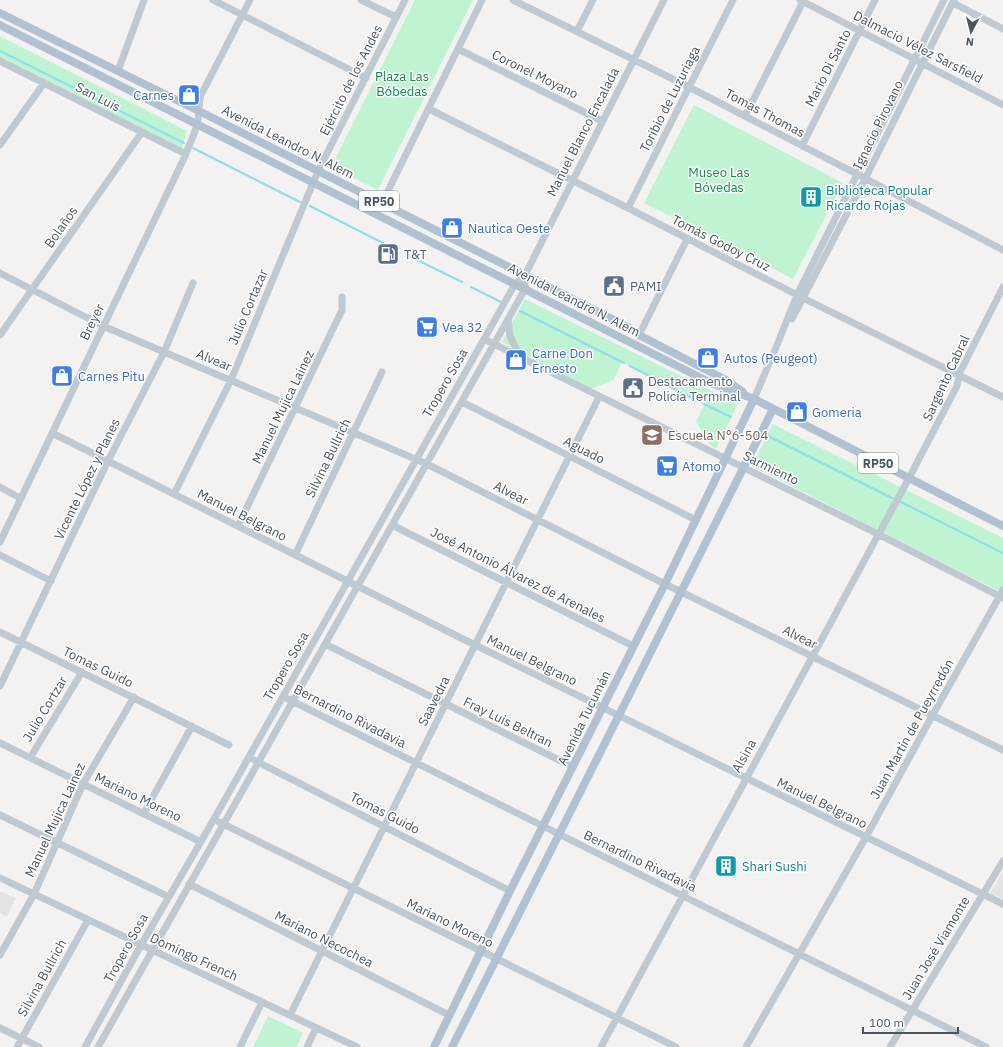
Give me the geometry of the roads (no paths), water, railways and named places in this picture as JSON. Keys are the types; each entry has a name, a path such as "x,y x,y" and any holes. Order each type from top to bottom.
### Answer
{"main road":[{"name":"Avenida Leandro N. Alem","path":"0,12 628,327 639,335 726,380 754,399 1003,526"},
{"name":"Avenida Leandro N. Alem","path":"0,24 712,383 754,399"},
{"name":"Avenida Tucumán","path":"434,1047 482,952 510,891 544,827 665,584 754,399"},
{"path":"452,1047 773,409"}],"street":[{"path":"118,71 144,0"},
{"path":"213,0 366,78"},
{"name":"Breyer","path":"0,542 186,154 197,124 201,95 250,0"},
{"path":"361,0 396,17"},
{"name":"Ejército de los Andes","path":"318,171 405,0"},
{"path":"382,203 482,0"},
{"name":"Tomas Thomas","path":"514,0 523,2 1003,250"},
{"path":"577,31 593,0"},
{"name":"Manuel Blanco Encalada","path":"525,275 664,0"},
{"name":"Toribio de Luzuriaga","path":"628,208 733,0"},
{"name":"Mario Di Santo","path":"802,146 875,0"},
{"name":"Ignacio Pirovano","path":"754,399 777,345 857,175 944,0"},
{"path":"745,116 802,1"},
{"name":"Dalmacio Vélez Sarsfield","path":"802,1 1003,105"},
{"path":"954,2 1003,29"},
{"name":"Ignacio Pirovano","path":"800,297 865,179 954,2"},
{"name":"Coronel Moyano","path":"458,49 602,121"},
{"name":"San Luis","path":"0,61 186,154"},
{"path":"0,145 44,83"},
{"name":"Tomás Godoy Cruz","path":"429,109 628,208 800,297 1003,397"},
{"name":"Bolaños","path":"0,335 142,132"},
{"name":"Julio Cortazar","path":"174,494 230,380 318,171"},
{"path":"639,335 687,239"},
{"name":"Alvear","path":"0,272 103,326 427,464 665,584 1003,750"},
{"name":"Tropero Sosa","path":"85,1047 141,945 201,842 515,284 525,275"},
{"name":"Tropero Sosa","path":"98,1047 525,289 525,275"},
{"name":"Vicente López y Planes","path":"0,686 108,462 164,352 193,283"},
{"name":"Sargento Cabral","path":"909,478 957,386 959,374 1003,287"},
{"name":"Manuel Mujica Lainez","path":"238,526 342,310 342,297"},
{"path":"508,319 510,336 520,358"},
{"name":"Sarmiento","path":"484,339 1002,595"},
{"name":"Silvina Bullrich","path":"295,555 382,372"},
{"name":"Saavedra","path":"290,1015 599,397"},
{"name":"Aguado","path":"462,402 696,520"},
{"name":"Manuel Belgrano","path":"52,433 602,708 1003,904"},
{"name":"Alsina","path":"601,1047 745,778 813,657 909,478"},
{"path":"0,487 20,498"},
{"name":"José Antonio Álvarez de Arenales","path":"392,525 633,646"},
{"path":"0,555 51,581"},
{"name":"Juan Martín de Pueyrredón","path":"746,1047 866,837 932,716 1002,595"},
{"name":"Tomas Guido","path":"0,632 229,745"},
{"name":"Fray Luis Beltran","path":"324,644 573,767"},
{"name":"Julio Cortzar","path":"30,758 82,672"},
{"name":"Bernardino Rivadavia","path":"282,696 986,1047"},
{"name":"Manuel Mujica Lainez","path":"0,955 34,894 83,784 134,698"},
{"path":"144,813 192,726"},
{"name":"Mariano Moreno","path":"0,744 201,842"},
{"name":"Tomas Guido","path":"248,757 510,891"},
{"path":"0,815 169,897"},
{"name":"Mariano Moreno","path":"214,819 353,889 676,1047"},
{"name":"Juan José Viamonte","path":"890,1047 1003,861"},
{"name":"Domingo French","path":"0,878 357,1047"},
{"name":"Mariano Necochea","path":"189,884 449,1015"},
{"name":"Silvina Bullrich","path":"18,1047 88,920"},
{"path":"240,1047 262,1002"},
{"path":"0,1028 39,1047"},
{"path":"307,1047 316,1028"}],"waterway":[{"path":"0,51 184,143"},
{"path":"193,148 300,202"},
{"path":"310,206 383,243"},
{"path":"409,256 462,282"},
{"path":"471,287 501,302"},
{"path":"520,311 624,363"},
{"path":"630,366 698,401"},
{"path":"704,404 731,417"},
{"path":"764,434 892,498"},
{"path":"899,501 1003,553"}],"place":[{"name":"Carnes","path":"189,95"},
{"name":"Biblioteca Popular Ricardo Rojas","path":"811,197"},
{"name":"Nautica Oeste","path":"452,228"},
{"name":"T&T","path":"388,254"},
{"name":"PAMI","path":"614,286"},
{"name":"Vea 32","path":"427,327"},
{"name":"Autos (Peugeot)","path":"708,358"},
{"name":"Carne Don Ernesto","path":"516,360"},
{"name":"Carnes Pitu","path":"62,376"},
{"name":"Destacamento Policía Terminal","path":"633,388"},
{"name":"Gomeria","path":"797,412"},
{"name":"Escuela N°6-504","path":"652,435"},
{"name":"Atomo","path":"667,466"},
{"name":"Shari Sushi","path":"726,866"}],"park label":[{"name":"Plaza Las Bóbedas","path":"402,84"},
{"name":"Museo Las Bóvedas","path":"719,180"}]}
